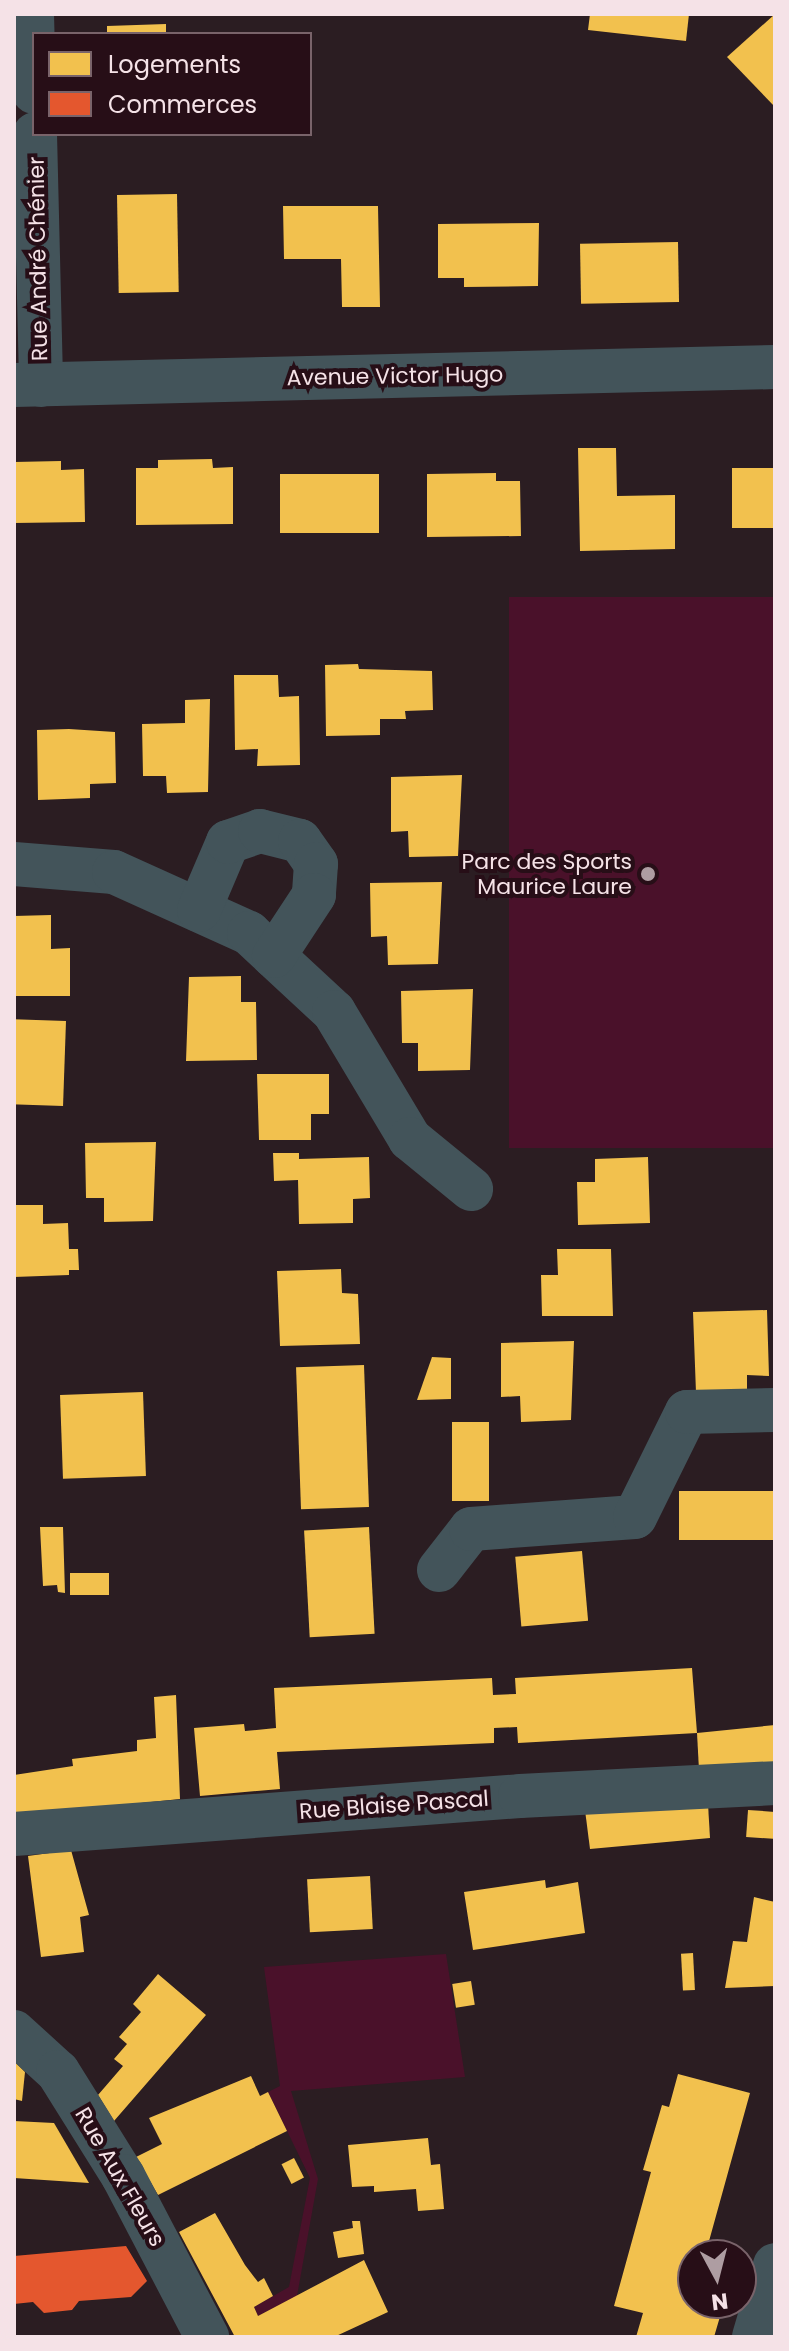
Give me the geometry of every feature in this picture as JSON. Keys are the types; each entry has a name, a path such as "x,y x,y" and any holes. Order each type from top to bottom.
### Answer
{"street":[{"name":"Rue André Chénier","path":"27,385 35,136"},
{"name":"Avenue Victor Hugo","path":"27,385 775,367"},
{"path":"199,910 228,842 260,831 300,841 316,864 314,895 274,956"},
{"path":"14,864 114,872 249,933 334,1012 410,1139 471,1189"},
{"path":"439,1570 471,1529 635,1517 687,1412 775,1410"},
{"name":"Rue Blaise Pascal","path":"14,1834 505,1797 775,1783"},
{"name":"Rue Aux Fleurs","path":"14,2032 58,2072 123,2176 207,2337"},
{"path":"754,2337 775,2265"}],"shaded area":[{"name":"Parc des Sports Maurice Laure","path":"509,597 775,597 775,1148 509,1148"},
{"path":"446,1954 465,2077 291,2091 318,2179 297,2296 258,2316 254,2307 289,2287 310,2178 268,2092 280,2086 264,1967"}],"building: Logements":[{"path":"590,14 689,14 686,41 588,30"},
{"path":"775,14 775,107 727,57"},
{"path":"166,24 166,32 107,32 107,26"},
{"path":"177,194 179,292 119,293 117,195"},
{"path":"283,206 378,206 380,307 342,307 341,259 284,259"},
{"path":"539,223 538,286 464,287 464,278 438,278 438,224"},
{"path":"678,242 679,302 581,304 580,244"},
{"path":"578,448 616,448 617,496 675,495 675,549 580,551"},
{"path":"212,459 213,468 233,467 233,524 136,525 136,468 158,468 158,460"},
{"path":"61,461 61,470 84,469 85,522 14,523 14,462"},
{"path":"732,468 775,468 775,528 732,528"},
{"path":"496,473 496,481 520,481 521,536 427,537 427,474"},
{"path":"280,474 379,474 379,533 280,533"},
{"path":"358,664 359,669 432,671 433,710 405,711 406,719 380,719 380,735 326,736 325,665"},
{"path":"234,675 278,675 279,697 299,696 300,765 257,766 258,749 235,750"},
{"path":"210,699 208,792 167,793 166,776 143,776 142,724 185,723 185,700"},
{"path":"37,730 115,732 116,783 90,784 90,798 38,800"},
{"path":"462,775 458,856 409,857 408,831 391,832 391,777"},
{"path":"442,882 438,964 388,965 387,936 371,937 370,883"},
{"path":"51,915 51,949 70,948 70,996 14,996 14,916"},
{"path":"241,976 241,1002 256,1002 257,1060 186,1061 189,977"},
{"path":"473,989 470,1070 418,1071 418,1043 402,1043 401,991"},
{"path":"14,1019 66,1021 63,1106 14,1104"},
{"path":"257,1074 329,1074 329,1114 311,1114 311,1140 259,1140"},
{"path":"156,1142 153,1221 104,1222 104,1198 86,1198 85,1143"},
{"path":"273,1153 299,1153 299,1159 369,1157 370,1198 353,1199 353,1223 299,1224 298,1180 274,1181"},
{"path":"648,1157 650,1223 578,1225 577,1182 595,1182 595,1159"},
{"path":"14,1205 43,1205 43,1224 68,1223 69,1249 78,1249 79,1270 69,1270 69,1275 14,1277"},
{"path":"557,1249 611,1249 613,1316 542,1316 541,1275 558,1275"},
{"path":"341,1269 342,1293 358,1294 360,1344 280,1346 277,1271"},
{"path":"767,1310 769,1376 747,1375 747,1391 696,1393 693,1312"},
{"path":"574,1341 571,1420 521,1422 520,1396 501,1397 501,1343"},
{"path":"432,1357 451,1358 451,1399 417,1400"},
{"path":"364,1365 369,1507 301,1509 296,1367"},
{"path":"143,1392 146,1476 63,1479 60,1395"},
{"path":"452,1422 489,1422 489,1501 452,1501"},
{"path":"679,1491 775,1491 775,1540 679,1540"},
{"path":"40,1527 63,1527 65,1593 58,1592 57,1585 43,1586"},
{"path":"369,1527 375,1634 310,1637 304,1530"},
{"path":"582,1551 588,1621 521,1627 515,1557"},
{"path":"70,1573 109,1573 109,1595 70,1595"},
{"path":"692,1668 697,1733 518,1743 517,1727 494,1728 494,1743 277,1752 280,1789 200,1796 194,1728 244,1724 245,1731 276,1728 274,1688 492,1678 493,1695 516,1694 515,1678"},
{"path":"176,1695 180,1799 14,1816 14,1775 73,1766 72,1759 137,1751 137,1740 156,1738 154,1697"},
{"path":"775,1725 775,1767 699,1770 697,1733"},
{"path":"708,1804 710,1838 590,1849 585,1810"},
{"path":"748,1810 775,1812 773,1839 746,1837"},
{"path":"71,1850 89,1915 80,1917 84,1952 41,1957 28,1856"},
{"path":"370,1876 373,1929 310,1932 307,1879"},
{"path":"545,1880 546,1888 578,1882 585,1933 473,1950 464,1892"},
{"path":"754,1897 775,1902 775,1986 725,1988 733,1941 747,1942"},
{"path":"693,1953 695,1990 683,1991 681,1954"},
{"path":"158,1974 206,2015 114,2121 98,2095 123,2066 114,2059 127,2044 119,2037 141,2012 133,2004"},
{"path":"471,1981 475,2005 456,2008 452,1984"},
{"path":"14,2061 25,2072 22,2101 14,2099"},
{"path":"678,2074 750,2093 710,2239 677,2239 677,2319 719,2319 714,2337 636,2337 643,2313 614,2306 651,2172 643,2170 662,2105 669,2107"},
{"path":"251,2076 260,2096 268,2092 287,2131 158,2195 136,2157 162,2144 149,2118"},
{"path":"14,2121 54,2123 89,2183 14,2178"},
{"path":"428,2138 431,2165 440,2164 444,2209 418,2211 416,2189 374,2192 374,2186 352,2187 348,2145"},
{"path":"294,2158 304,2178 292,2184 282,2164"},
{"path":"215,2213 245,2265 258,2282 264,2278 273,2296 254,2307 258,2316 364,2260 388,2312 334,2337 235,2337 179,2232"},
{"path":"352,2221 360,2221 364,2254 338,2258 333,2232 353,2228"}],"building: Commerces":[{"path":"126,2246 147,2281 131,2297 79,2301 72,2310 44,2313 33,2302 14,2304 14,2256"}],"place":[{"name":"Parc des Sports Maurice Laure","path":"648,874"}]}
